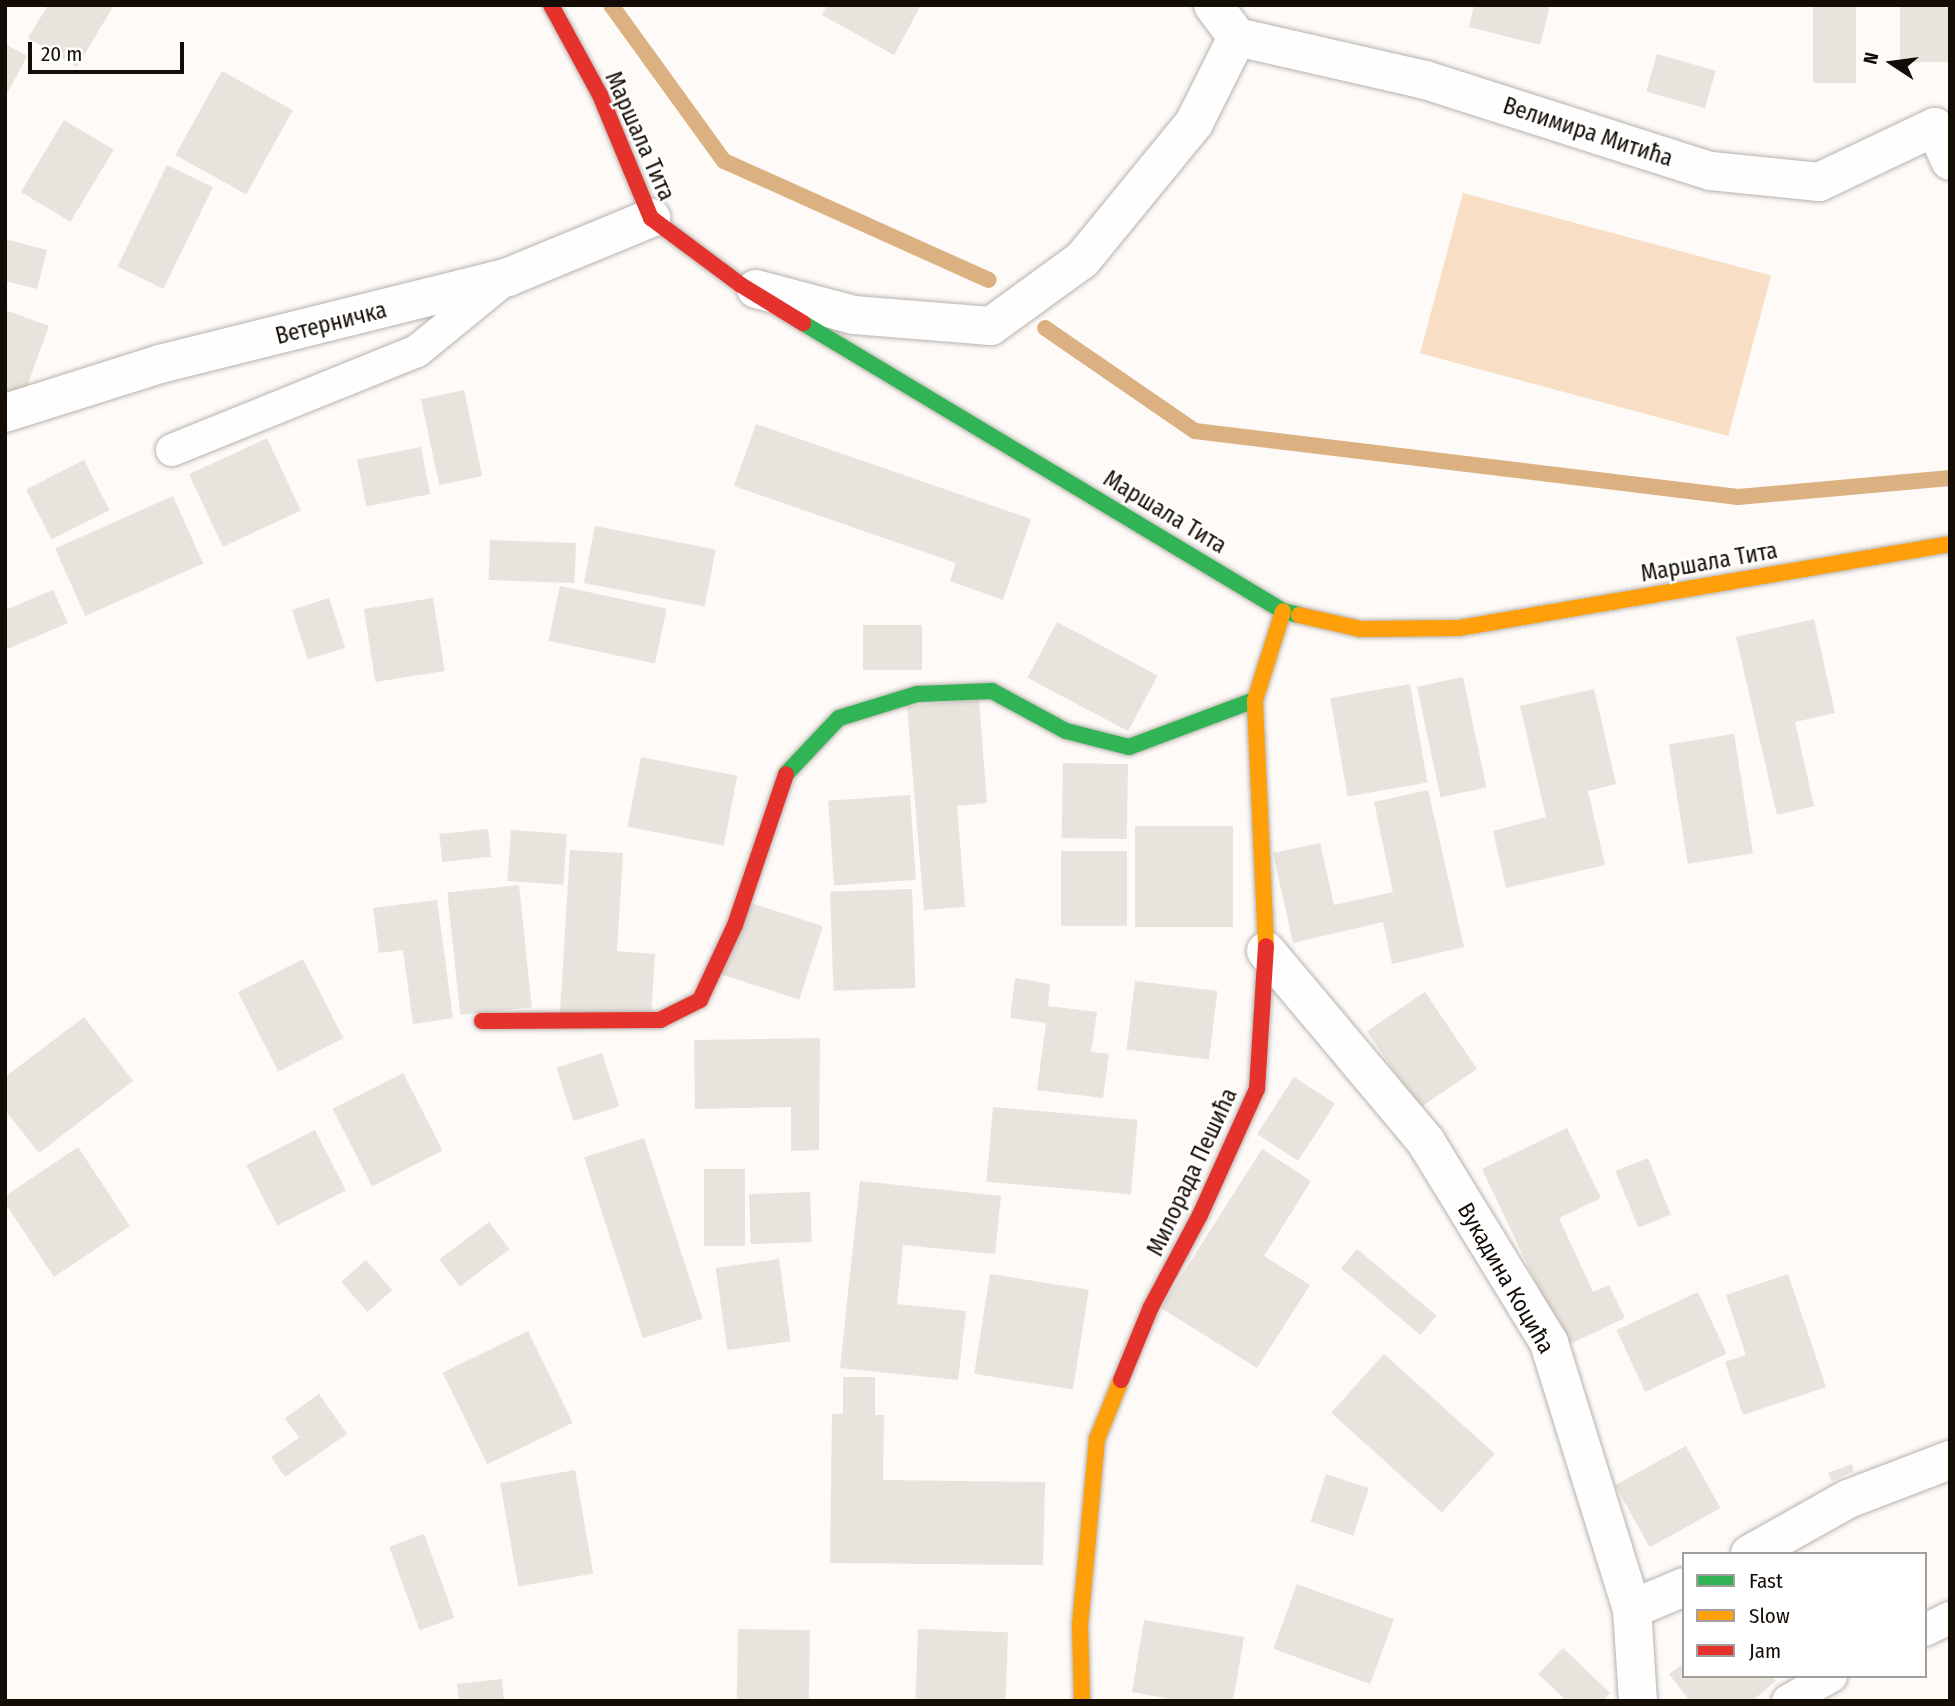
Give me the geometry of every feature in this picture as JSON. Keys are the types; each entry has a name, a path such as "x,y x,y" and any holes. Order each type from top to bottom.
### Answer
{"street":[{"name":"Маршала Тита","path":"551,5 600,95 651,218 741,285 1283,611 1360,629 1460,628 1950,544"},
{"path":"741,285 854,315 991,326 1082,260 1194,123 1237,37 1213,5"},
{"name":"Велимира Митића","path":"1237,37 1425,80 1711,171 1819,181 1945,136"},
{"name":"Ветерничка","path":"5,413 160,365 508,277 651,218"},
{"name":"Милорада Пешића","path":"1082,1701 1080,1625 1097,1439 1151,1307 1200,1215 1257,1089 1266,951 1255,700 1283,611"},
{"path":"482,1021 660,1020 699,1000 735,925 782,778 839,718 917,694 992,691 1066,731 1129,747 1255,700"},
{"name":"Вукадина Коцића","path":"1266,951 1426,1142 1549,1343 1590,1486 1632,1609 1638,1701"},
{"path":"1754,1552 1848,1499 1950,1460"},
{"path":"1632,1609 1643,1608 1682,1588"}],"lane":[{"path":"172,450 417,351 508,277"},
{"path":"1927,1629 1950,1618"},
{"path":"1788,1701 1828,1678"}],"shaded area":[{"path":"1463,193 1771,276 1728,436 1420,353"}],"building":[{"path":"48,5 114,5 77,67 28,38"},
{"path":"827,5 921,5 894,55 822,15"},
{"path":"1474,5 1550,5 1540,45 1469,27"},
{"path":"1813,5 1856,5 1856,83 1813,83"},
{"path":"1900,5 1950,5 1950,62 1900,62"},
{"path":"5,44 27,56 5,98"},
{"path":"1657,54 1716,71 1705,108 1646,91"},
{"path":"222,71 293,110 246,194 175,155"},
{"path":"64,120 114,150 70,222 21,192"},
{"path":"167,165 213,187 163,289 117,267"},
{"path":"5,239 47,250 37,289 5,281"},
{"path":"5,310 49,326 22,400 5,394"},
{"path":"464,390 482,476 439,485 421,399"},
{"path":"756,424 1031,519 1003,600 950,581 956,563 734,486"},
{"path":"267,438 301,511 223,547 189,474"},
{"path":"421,447 430,494 366,507 357,459"},
{"path":"84,460 109,510 52,539 26,490"},
{"path":"173,496 203,564 85,616 55,548"},
{"path":"595,526 716,549 705,606 584,583"},
{"path":"490,540 576,543 575,583 489,580"},
{"path":"560,586 667,609 655,663 548,641"},
{"path":"53,590 68,623 5,650 5,610"},
{"path":"329,598 345,647 308,660 292,610"},
{"path":"433,598 445,671 375,682 364,609"},
{"path":"1814,619 1835,713 1795,722 1814,806 1777,815 1736,637"},
{"path":"1057,622 1158,676 1128,731 1027,678"},
{"path":"863,625 922,625 922,670 863,670"},
{"path":"1463,677 1486,788 1441,797 1417,687"},
{"path":"1410,684 1427,782 1348,797 1330,698"},
{"path":"1594,689 1616,784 1588,791 1605,865 1506,888 1493,831 1546,817 1520,706"},
{"path":"979,700 987,803 957,806 965,907 924,910 907,706"},
{"path":"1734,734 1753,854 1688,864 1669,744"},
{"path":"641,757 737,776 724,845 627,827"},
{"path":"1063,763 1128,764 1127,839 1062,838"},
{"path":"1428,790 1464,947 1392,964 1383,922 1293,943 1273,853 1320,843 1334,905 1393,892 1374,802"},
{"path":"910,795 916,880 834,886 828,801"},
{"path":"1135,826 1233,826 1233,927 1135,927"},
{"path":"488,829 491,857 442,862 439,834"},
{"path":"511,830 567,834 563,885 507,881"},
{"path":"570,850 623,853 617,951 655,954 651,1018 560,1013"},
{"path":"1061,851 1127,851 1127,926 1061,926"},
{"path":"519,885 532,1007 460,1015 447,893"},
{"path":"912,889 915,988 834,991 830,892"},
{"path":"437,900 453,1018 413,1024 403,950 379,953 373,908"},
{"path":"745,901 823,926 799,1000 721,974"},
{"path":"303,959 343,1038 278,1071 238,992"},
{"path":"1015,978 1050,984 1048,1006 1097,1012 1091,1052 1109,1054 1103,1098 1037,1090 1046,1023 1010,1018"},
{"path":"1135,981 1217,991 1209,1060 1127,1049"},
{"path":"1425,992 1477,1069 1419,1108 1367,1031"},
{"path":"84,1017 133,1081 39,1153 5,1110 5,1077"},
{"path":"820,1038 819,1150 791,1151 791,1107 695,1109 694,1040"},
{"path":"602,1053 619,1106 574,1121 556,1068"},
{"path":"403,1073 442,1151 372,1186 333,1109"},
{"path":"1294,1077 1335,1104 1298,1161 1257,1134"},
{"path":"993,1107 1137,1120 1131,1194 986,1182"},
{"path":"1567,1128 1601,1198 1559,1218 1593,1292 1609,1285 1625,1318 1566,1346 1482,1169"},
{"path":"315,1130 346,1191 277,1226 246,1165"},
{"path":"644,1138 703,1319 643,1338 584,1157"},
{"path":"78,1147 130,1226 54,1277 5,1203 5,1196"},
{"path":"1262,1149 1311,1181 1264,1256 1310,1285 1257,1368 1161,1308"},
{"path":"1648,1158 1671,1215 1638,1228 1616,1171"},
{"path":"704,1169 745,1169 745,1246 704,1246"},
{"path":"860,1181 1001,1196 995,1254 903,1245 897,1304 966,1311 958,1380 840,1368"},
{"path":"810,1192 812,1242 751,1244 749,1194"},
{"path":"489,1222 509,1249 460,1286 439,1259"},
{"path":"1357,1249 1437,1316 1421,1335 1341,1268"},
{"path":"779,1259 791,1341 727,1350 716,1268"},
{"path":"366,1260 392,1290 367,1312 341,1282"},
{"path":"990,1274 1089,1290 1073,1389 974,1374"},
{"path":"1788,1274 1826,1387 1743,1415 1725,1362 1746,1355 1726,1295"},
{"path":"1698,1292 1727,1354 1645,1392 1616,1330"},
{"path":"528,1331 573,1423 487,1464 443,1373"},
{"path":"1384,1354 1495,1454 1442,1512 1331,1413"},
{"path":"843,1377 875,1377 875,1415 884,1415 883,1480 1045,1482 1043,1565 830,1563 832,1414 843,1414"},
{"path":"319,1394 347,1434 285,1477 271,1457 299,1438 285,1418"},
{"path":"1686,1446 1720,1508 1650,1547 1615,1485"},
{"path":"1852,1464 1854,1471 1832,1481 1828,1473"},
{"path":"575,1470 593,1573 518,1587 500,1483"},
{"path":"1326,1474 1369,1488 1353,1535 1311,1522"},
{"path":"424,1534 454,1618 420,1630 389,1547"},
{"path":"1297,1584 1394,1619 1370,1684 1273,1649"},
{"path":"1144,1620 1244,1637 1233,1701 1181,1701 1132,1692"},
{"path":"738,1629 810,1630 809,1701 737,1701"},
{"path":"918,1629 1008,1632 1006,1701 915,1701"},
{"path":"1563,1648 1610,1693 1603,1701 1567,1701 1538,1674"},
{"path":"1682,1664 1682,1678 1774,1678 1776,1681 1752,1701 1690,1701 1669,1674"},
{"path":"502,1679 504,1701 459,1701 457,1684"}],"waterway":[{"path":"611,5 724,161 989,280"},
{"path":"1045,328 1195,431 1738,497 1950,478"}],"traffic: fast":[{"path":"803,323 1283,611 1299,615"},
{"path":"786,774 839,718 917,694 992,691 1066,731 1129,747 1255,700"}],"traffic: slow":[{"path":"1299,615 1360,629 1459,628 1950,544"},
{"path":"1266,946 1255,700 1283,611"},
{"path":"1082,1701 1080,1625 1097,1439 1121,1380"}],"traffic: jam":[{"path":"551,5 600,95 651,218 741,285 803,323"},
{"path":"482,1021 660,1020 700,1000 735,925 786,774"},
{"path":"1121,1380 1151,1307 1200,1215 1257,1089 1266,946"}]}
